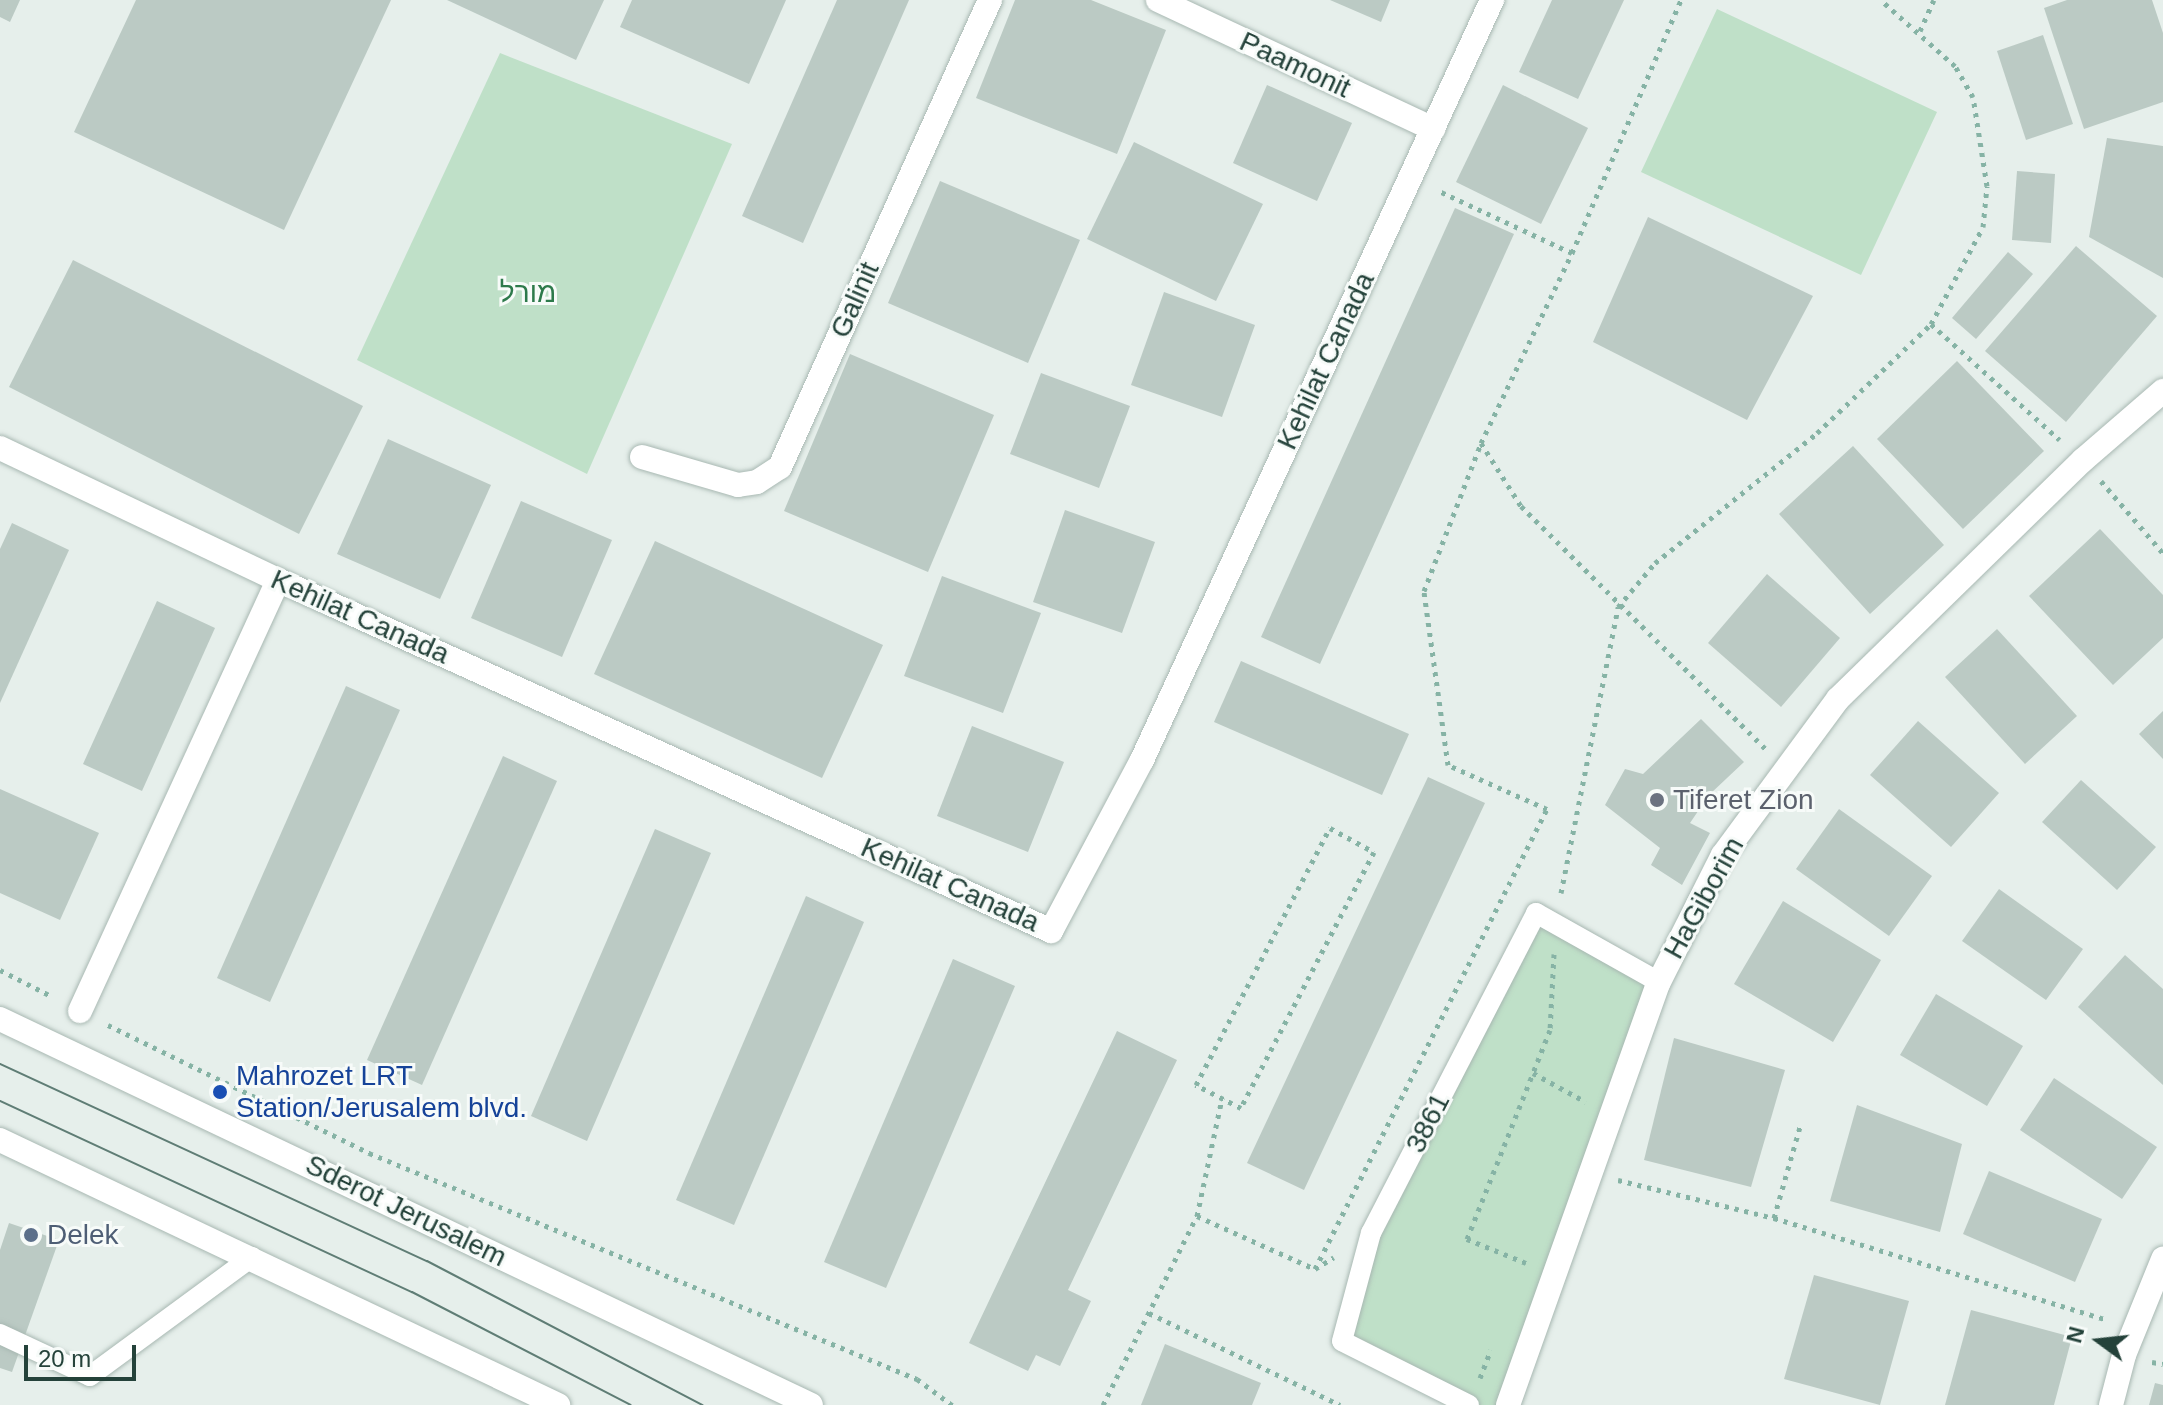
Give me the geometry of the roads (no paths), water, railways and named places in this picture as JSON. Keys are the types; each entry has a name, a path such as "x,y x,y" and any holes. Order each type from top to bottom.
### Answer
{"street":[{"name":"Galinit","path":"642,457 738,485 757,482 780,467 990,0"},
{"name":"Paamonit","path":"1158,0 1433,129"},
{"name":"Kehilat Canada","path":"0,448 278,580 1051,931 1142,760 1492,0"},
{"name":"HaGiborim","path":"1508,1405 1659,982 1723,855 1838,699 2083,460 2163,391"},
{"path":"80,1011 278,580"},
{"name":"Sderot Jerusalem","path":"0,1019 811,1405"},
{"path":"0,1140 252,1257 558,1405"},
{"path":"2111,1405 2134,1325 2163,1259"}],"lane":[{"name":"3861","path":"1469,1405 1342,1341 1371,1233 1536,913 1659,982"},
{"path":"0,1334 90,1376 252,1257"}],"tram line":[{"path":"0,1064 427,1261 703,1405"},
{"path":"0,1101 412,1292 631,1405"}],"place":[{"name":"Tiferet Zion","path":"1657,800"},
{"name":"Mahrozet LRT Station/Jerusalem blvd.","path":"220,1092"},
{"name":"Delek","path":"31,1235"}],"park label":[{"name":"מורל","path":"528,293"}]}
